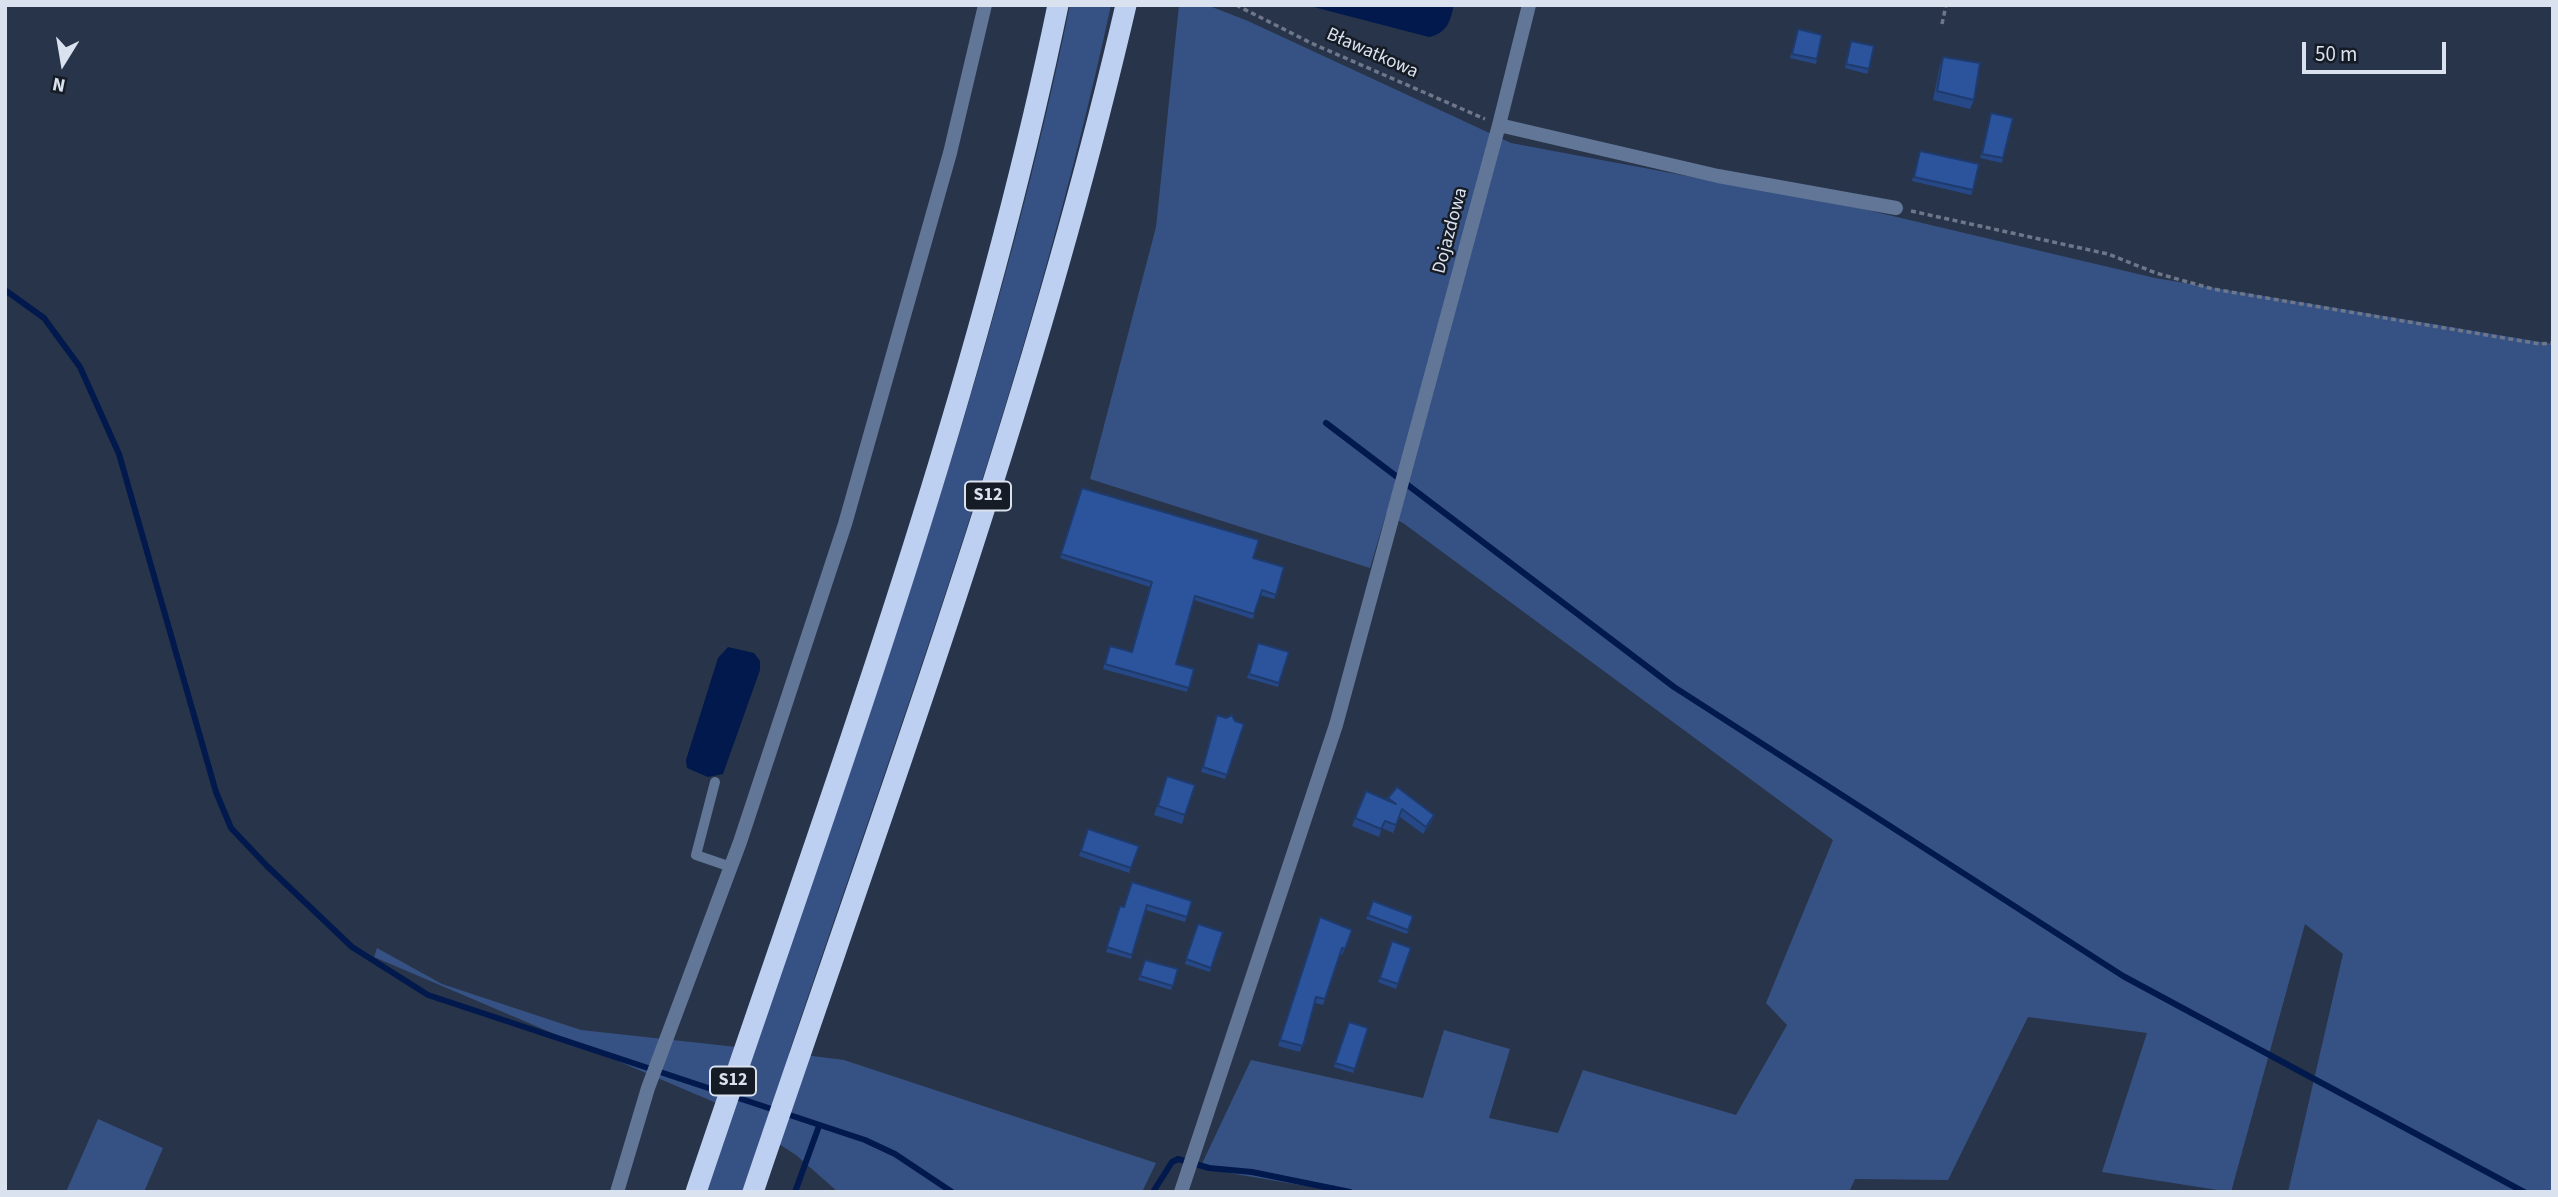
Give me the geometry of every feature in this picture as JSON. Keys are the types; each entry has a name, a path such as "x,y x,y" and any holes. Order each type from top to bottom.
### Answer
{"highway":[{"name":"S12","path":"696,1192 952,424 1014,200 1058,5"},
{"name":"S12","path":"753,1192 1024,384 1075,213 1126,5"}],"street":[{"path":"617,1192 648,1088 731,867 864,463 950,153 985,5"},
{"name":"Dojazdowa","path":"1182,1187 1330,746 1408,466 1529,5"},
{"path":"1499,125 1717,176 1896,208"}],"lane":[{"path":"715,782 696,855 731,867"}],"path":[{"name":"Bławatkowa","path":"1236,5 1311,43 1499,125"},
{"path":"1942,24 1946,5"},
{"path":"1896,208 2108,254 2156,273 2213,289 2553,344"}],"shaded area":[{"path":"1070,5 1111,5 1080,139 1045,271 965,534 789,1053 844,1060 1156,1163 1142,1192 838,1192 796,1155 762,1133 742,1192 706,1192 721,1105 374,957 377,948 442,984 581,1030 755,1049 929,532 969,402 1040,138"},
{"path":"1179,5 1207,5 1248,21 1511,143 1863,209 2155,278 2553,344 2553,1192 2288,1192 2343,954 2305,924 2231,1192 2102,1172 2147,1033 2028,1017 1948,1180 1855,1179 1849,1192 1341,1192 1200,1168 1251,1060 1423,1098 1444,1030 1510,1049 1489,1118 1558,1133 1583,1070 1736,1115 1787,1025 1766,1003 1833,840 1403,523 1386,514 1370,568 1090,479 1156,227"},
{"path":"1306,5 1454,5 1447,26 1440,33 1429,37"},
{"path":"728,647 754,653 760,661 760,670 723,774 708,777 687,768 686,760 718,658"},
{"path":"98,1119 163,1148 144,1192 66,1192"}],"building":[{"path":"1798,29 1822,35 1817,59 1792,54"},
{"path":"1851,41 1874,46 1869,69 1846,64"},
{"path":"1943,57 1980,63 1974,100 1937,91"},
{"path":"1991,113 2013,118 2003,158 1982,154"},
{"path":"1920,151 1979,164 1973,190 1914,177"},
{"path":"1082,488 1259,540 1253,558 1284,567 1276,595 1262,590 1254,614 1195,596 1176,664 1194,669 1189,688 1105,664 1110,646 1132,652 1152,582 1061,554"},
{"path":"1258,643 1289,652 1279,683 1249,674"},
{"path":"1217,715 1226,718 1232,715 1235,721 1244,724 1227,775 1203,767"},
{"path":"1167,776 1195,785 1185,815 1158,806"},
{"path":"1397,787 1434,815 1426,827 1402,809 1396,825 1385,821 1381,829 1355,818 1366,791 1396,804 1388,798"},
{"path":"1088,829 1139,846 1131,868 1081,851"},
{"path":"1132,882 1192,901 1187,917 1147,905 1132,955 1107,947 1120,906 1124,907"},
{"path":"1373,901 1413,916 1408,930 1368,915"},
{"path":"1320,917 1352,930 1345,949 1342,948 1325,999 1316,997 1303,1046 1280,1040"},
{"path":"1198,924 1223,932 1211,968 1186,959"},
{"path":"1392,941 1411,948 1398,984 1380,978"},
{"path":"1145,960 1178,969 1173,986 1140,976"},
{"path":"1349,1022 1368,1028 1355,1069 1335,1063"}],"waterway":[{"path":"5,290 44,318 80,367 119,454 216,792 231,828 352,947 428,995 865,1140 895,1154 952,1192"},
{"path":"1326,423 1674,687 2123,976 2524,1192"},
{"path":"795,1192 819,1126"},
{"path":"1153,1192 1172,1162 1178,1159 1209,1168 1252,1172 1350,1192"}]}
